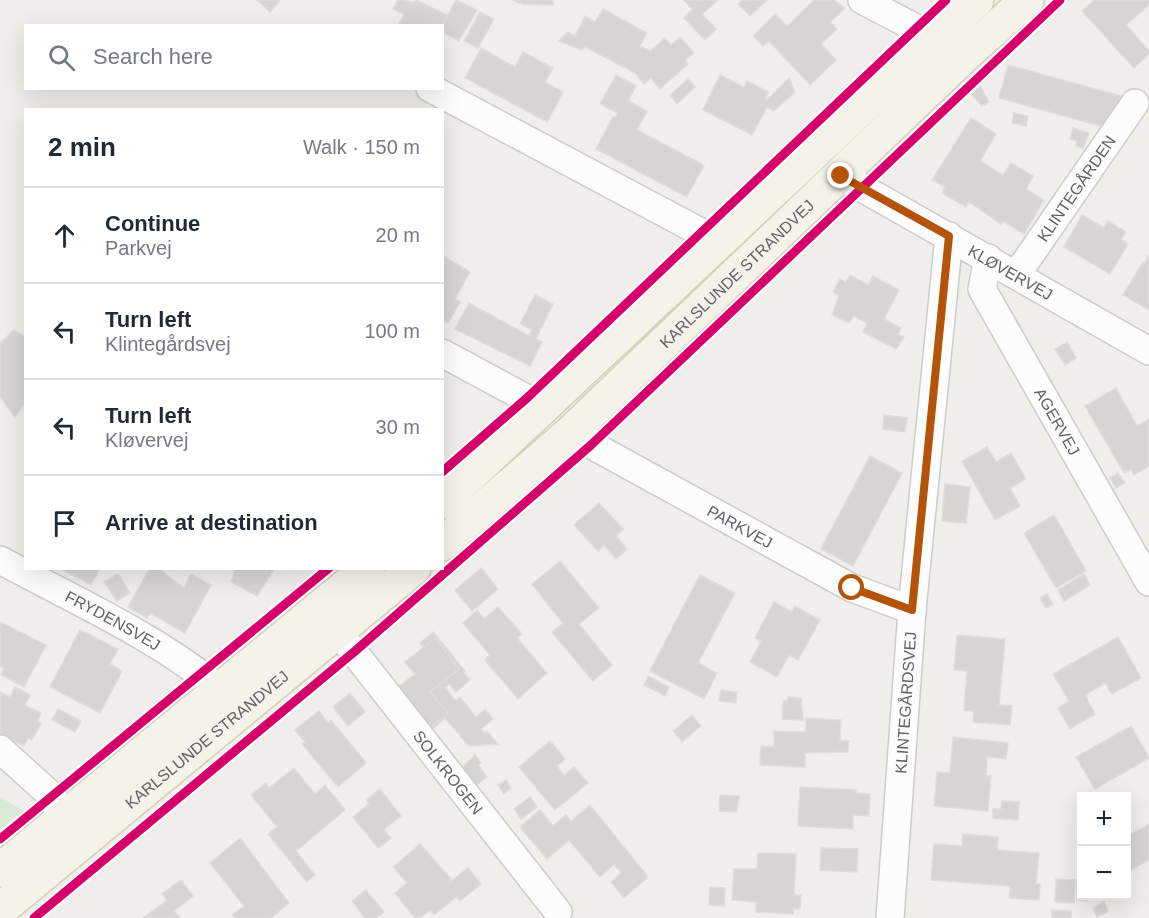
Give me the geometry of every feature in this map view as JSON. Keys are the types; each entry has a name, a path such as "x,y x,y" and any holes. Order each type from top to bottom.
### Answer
{"main road":[{"name":"KARLSLUNDE STRANDVEJ","path":"444,500 721,243 977,0"},
{"name":"KARLSLUNDE STRANDVEJ","path":"444,542 570,433 963,57 1028,0"},
{"name":"KARLSLUNDE STRANDVEJ","path":"0,870 366,570"},
{"name":"KARLSLUNDE STRANDVEJ","path":"0,910 339,633 412,570"}],"street":[{"path":"862,0 935,38"},
{"name":"KARLSLUNDE STRANDVEJ","path":"434,90 721,243"},
{"name":"KLINTEGÅRDEN","path":"1017,274 1135,103"},
{"name":"KLØVERVEJ","path":"841,176 1149,351"},
{"name":"KLINTEGÅRDSVEJ","path":"890,918 912,610 949,236"},
{"name":"AGERVEJ","path":"988,258 982,289 1149,582"},
{"path":"444,354 544,408"},
{"name":"PARKVEJ","path":"570,433 852,588 912,610"},
{"name":"FRYDENSVEJ","path":"0,560 119,624 202,674 220,690"},
{"name":"SOLKROGEN","path":"339,633 558,912"},
{"path":"0,749 53,797 61,820"}],"green space":[{"path":"0,797 24,811 0,830"}],"building":[{"path":"257,0 280,0 270,12"},
{"path":"398,0 415,2 416,0 447,15 443,24 399,24 404,14 393,9"},
{"path":"456,0 477,10 459,41 444,33 443,24"},
{"path":"513,0 553,0 553,5 522,4"},
{"path":"684,0 718,0 702,14 716,29 705,40 684,18 692,9"},
{"path":"743,0 767,0 750,16 738,4"},
{"path":"814,0 834,0 845,8 830,22 837,29 821,44 836,60 810,85 769,41 763,46 753,36 775,14 787,26"},
{"path":"1094,0 1149,0 1149,5 1126,25 1149,51 1149,54 1134,68 1082,11"},
{"path":"603,9 647,33 640,46 650,51 665,38 671,45 680,37 694,53 685,60 688,64 660,89 651,78 644,84 635,73 585,47 582,50 559,41 568,32 575,36 585,16 595,22"},
{"path":"480,12 494,19 478,48 464,41"},
{"path":"481,48 515,67 523,52 553,68 545,82 563,92 547,122 465,78"},
{"path":"1008,65 1121,96 1112,129 999,98"},
{"path":"616,75 636,86 628,101 647,111 637,130 704,165 687,197 596,149 613,117 615,118 618,113 600,104"},
{"path":"720,75 744,87 747,81 769,92 765,98 767,100 789,78 795,92 774,111 767,107 752,135 703,110"},
{"path":"688,79 695,87 677,104 670,95"},
{"path":"980,86 989,102 982,106 971,94"},
{"path":"1014,113 1028,116 1026,126 1012,123"},
{"path":"971,118 996,134 980,161 1003,175 1011,163 1033,176 1026,189 1044,200 1024,234 1003,221 1001,224 969,202 966,207 942,193 945,187 932,180"},
{"path":"1073,128 1089,133 1083,148 1076,146 1077,141 1070,139"},
{"path":"1082,215 1104,228 1108,221 1126,232 1121,239 1128,244 1110,274 1064,247"},
{"path":"444,256 470,272 455,299 460,302 448,323 444,321"},
{"path":"1149,256 1149,310 1123,295"},
{"path":"850,275 868,285 873,276 899,290 884,319 901,328 898,334 904,337 896,349 863,332 867,323 854,316 849,323 832,315 839,296 833,292 840,279 846,282"},
{"path":"535,295 553,304 536,339 542,342 530,366 455,329 469,303 529,336 532,330 520,324"},
{"path":"14,330 24,336 24,404 15,418 0,396 0,343"},
{"path":"1067,342 1076,358 1065,365 1055,349"},
{"path":"1116,388 1137,426 1149,419 1149,466 1134,475 1131,469 1124,473 1085,406"},
{"path":"884,415 907,418 905,432 883,429"},
{"path":"987,447 996,462 1011,453 1026,479 1010,488 1020,506 995,520 962,461"},
{"path":"870,456 902,473 853,566 821,549"},
{"path":"1118,473 1125,483 1116,488 1110,478"},
{"path":"945,484 970,487 966,523 942,521"},
{"path":"599,503 623,529 616,536 627,549 616,559 604,545 598,551 574,525"},
{"path":"1054,515 1086,571 1056,588 1024,533"},
{"path":"560,561 599,608 579,624 612,665 593,681 552,632 563,623 532,584"},
{"path":"481,568 498,589 472,611 455,590"},
{"path":"63,570 99,570 91,585"},
{"path":"149,570 161,570 184,588 191,574 211,585 185,633 150,613 147,618 128,607"},
{"path":"235,570 274,570 257,596 231,582"},
{"path":"118,574 130,593 117,601 104,582"},
{"path":"1084,574 1090,585 1064,601 1058,590"},
{"path":"700,575 735,593 698,663 717,673 704,699 650,671"},
{"path":"1047,594 1053,604 1046,608 1040,598"},
{"path":"774,602 792,612 795,606 820,620 798,660 789,655 777,677 750,662 761,641 755,638"},
{"path":"498,607 522,634 517,638 547,673 518,699 485,660 490,655 463,623 477,610 484,619"},
{"path":"0,622 46,645 24,687 1,675 4,668 0,666"},
{"path":"80,630 118,649 110,664 122,671 100,713 50,687"},
{"path":"433,632 470,680 456,692 449,684 445,688 456,701 460,697 476,717 485,709 493,719 481,729 485,733 487,731 498,744 469,746 445,718 433,729 401,691 421,674 413,664 423,655 421,652 425,649 420,643"},
{"path":"957,635 1005,639 999,705 1012,706 1010,725 973,722 974,711 964,710 967,671 954,670"},
{"path":"1118,637 1141,678 1112,694 1105,683 1085,695 1095,714 1070,729 1058,708 1069,701 1053,674"},
{"path":"435,638 459,669 430,692 448,713 429,728 397,688 415,674 405,662"},
{"path":"648,676 669,687 665,696 644,685"},
{"path":"15,687 30,695 25,705 41,713 37,721 41,723 32,740 28,738 24,746 0,734 0,692 10,697"},
{"path":"721,690 737,692 736,703 719,701"},
{"path":"350,693 365,712 348,726 333,707"},
{"path":"788,697 801,698 803,720 782,719 783,701 787,701"},
{"path":"58,709 81,721 75,732 52,720"},
{"path":"319,711 328,723 331,720 366,763 338,787 302,744 305,742 295,730"},
{"path":"692,715 701,726 682,742 673,731"},
{"path":"806,718 841,720 840,740 849,741 848,752 805,753 805,767 760,765 761,746 774,747 774,731 806,732"},
{"path":"1131,726 1149,758 1095,789 1076,757"},
{"path":"953,737 1008,743 1006,759 987,757 986,776 991,776 988,811 934,806 937,772 950,773"},
{"path":"550,741 565,759 557,766 564,776 574,767 588,783 555,810 519,767"},
{"path":"475,755 481,763 478,765 487,777 475,786 461,769"},
{"path":"294,768 315,794 325,785 345,810 296,851 315,875 307,882 268,834 277,827 251,795 266,783 269,788"},
{"path":"506,780 511,788 504,794 498,785"},
{"path":"800,787 856,790 856,793 870,794 869,816 853,815 853,829 798,826"},
{"path":"380,789 401,816 384,829 391,838 378,848 353,817 369,804 367,800"},
{"path":"720,795 739,796 737,812 719,811"},
{"path":"530,797 537,807 521,819 514,809"},
{"path":"1002,801 1019,802 1018,820 993,818 993,809 1001,809"},
{"path":"590,805 648,877 624,898 611,882 621,873 614,864 600,877 569,840 547,859 520,827 540,810 553,826 566,815 571,821"},
{"path":"1149,824 1149,860 1131,870 1131,846 1131,834"},
{"path":"963,834 998,837 997,850 1039,853 1036,884 1040,884 1039,900 1009,898 1010,886 931,880 934,844 962,846"},
{"path":"240,838 289,903 271,918 235,918 232,915 244,906 210,863"},
{"path":"420,844 451,879 450,882 468,868 481,884 460,901 456,897 434,915 430,910 420,918 415,918 395,893 407,883 393,867"},
{"path":"821,848 858,849 857,872 820,870"},
{"path":"758,853 796,854 794,895 801,895 800,909 794,909 793,914 756,912 756,902 732,900 734,869 757,869"},
{"path":"1056,879 1075,880 1074,903 1055,902"},
{"path":"181,880 193,896 174,911 180,918 143,918 167,900 162,894"},
{"path":"710,887 725,888 724,906 709,905"},
{"path":"366,890 384,912 376,918 365,918 352,901"},
{"path":"1104,902 1108,911 1097,917 1093,908"},
{"path":"1052,910 1071,911 1071,918 1052,918"}],"cycle path":[{"path":"444,470 527,398 946,0"},
{"path":"34,918 354,652 591,445 1060,0"},
{"path":"0,839 327,570"}],"route":[{"path":"841,176 949,236 912,610 852,588"}]}
